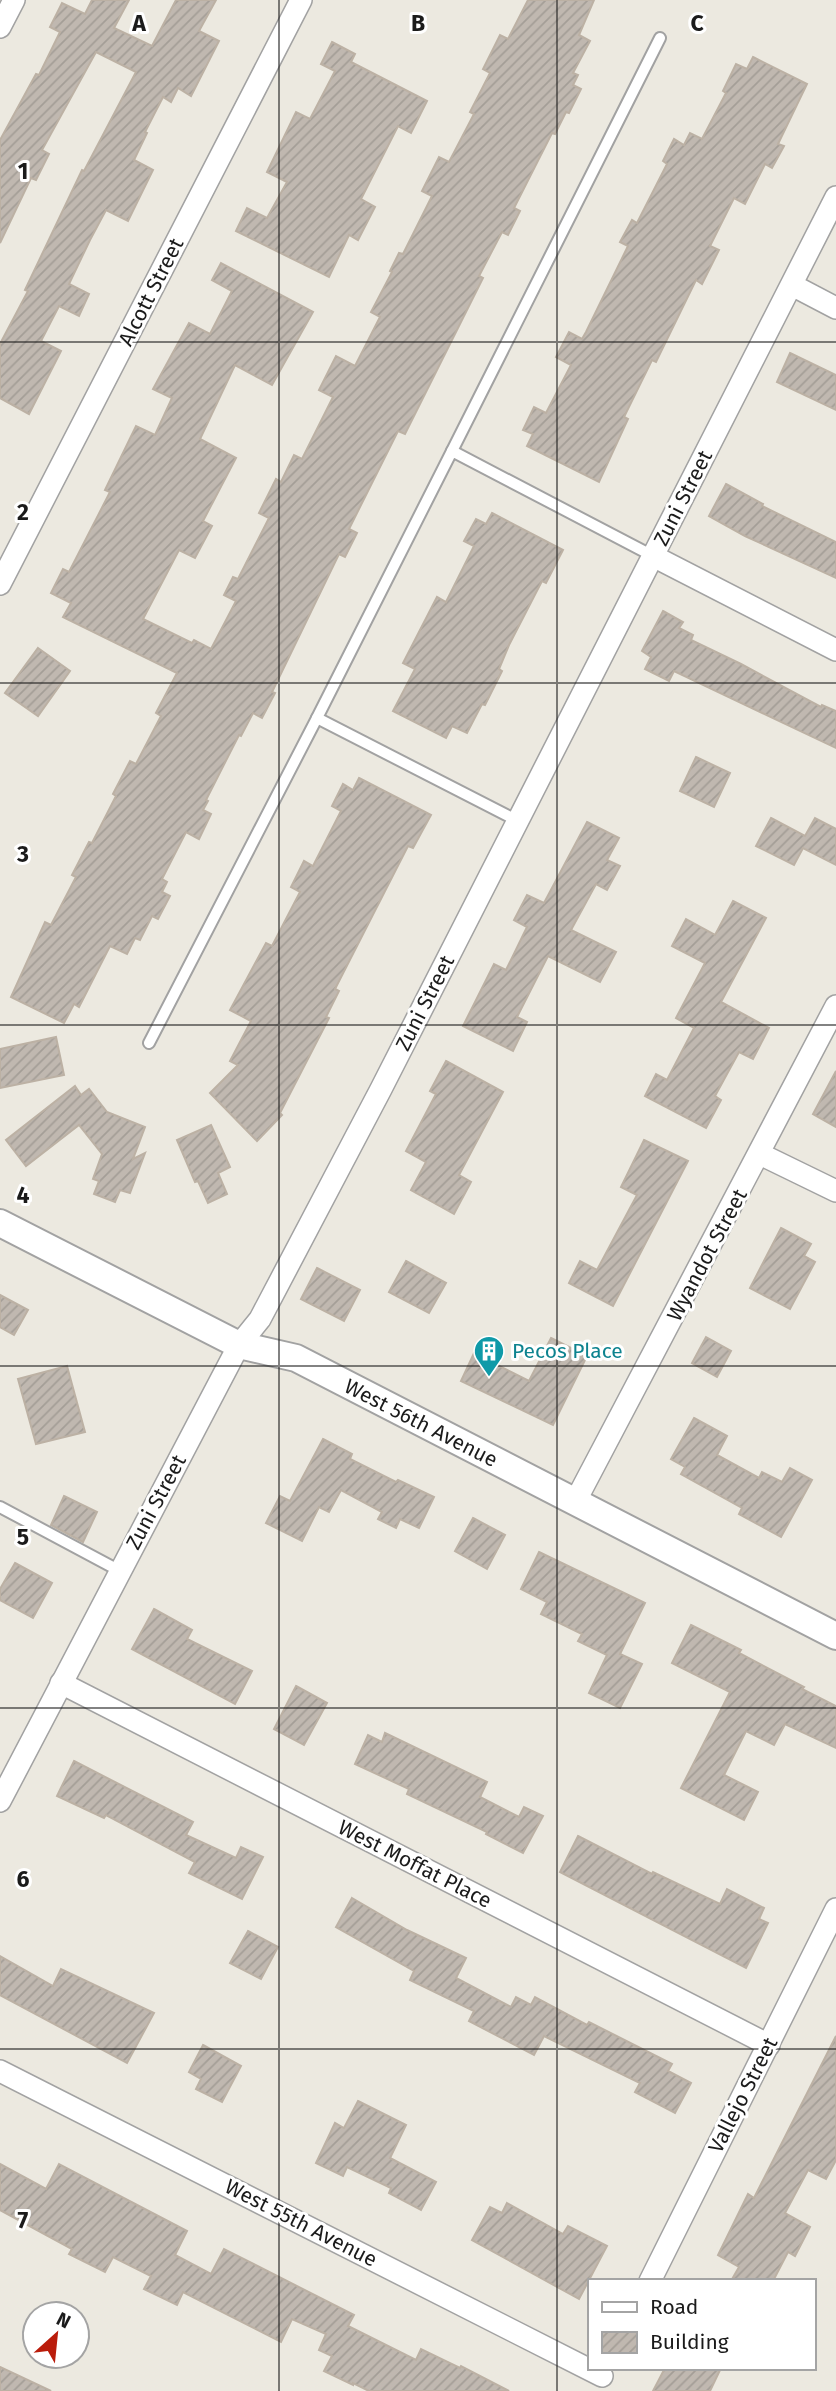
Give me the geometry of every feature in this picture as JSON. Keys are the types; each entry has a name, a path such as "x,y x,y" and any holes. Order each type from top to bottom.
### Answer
{"street":[{"path":"0,27 14,0"},
{"name":"Alcott Street","path":"0,584 301,0"},
{"name":"Zuni Street","path":"0,1801 239,1345 260,1319 836,197"},
{"path":"792,285 836,308"},
{"path":"653,556 836,650"},
{"name":"Wyandot Street","path":"575,1502 836,1006"},
{"path":"760,1154 836,1191"},
{"name":"West 56th Avenue","path":"0,1223 239,1345 296,1358 836,1636"},
{"name":"West Moffat Place","path":"61,1683 769,2045"},
{"name":"Vallejo Street","path":"651,2279 836,1909"},
{"name":"West 55th Avenue","path":"0,2071 600,2378"}],"lane":[{"path":"149,1043 317,718 660,38"},
{"path":"452,451 653,556"},
{"path":"317,718 518,821"},
{"path":"0,1507 120,1571"}],"building":[{"path":"92,0 129,0 114,28 152,46 176,0 216,0 199,31 219,41 191,96 178,88 171,102 163,97 145,132 147,133 134,160 153,170 128,221 106,210 90,240 69,284 89,294 79,316 59,306 41,341 61,351 29,414 0,398 0,344 28,291 25,290 82,170 84,171 136,72 96,52 42,150 49,154 36,180 31,178 0,243 0,140 36,74 39,75 60,32 50,27 62,3 85,14"},
{"path":"528,0 594,0 579,35 590,41 573,73 578,75 573,85 581,89 569,113 566,112 555,134 552,133 514,208 520,211 508,235 502,232 479,276 483,278 405,434 398,431 349,529 357,533 345,557 339,554 262,718 253,713 241,736 239,735 206,800 208,801 203,810 211,814 199,839 186,832 162,879 167,882 162,892 170,896 158,919 152,916 140,940 135,938 127,954 110,946 79,1007 74,1004 64,1023 11,997 45,922 51,925 76,877 72,875 116,796 113,794 130,761 136,764 161,716 156,713 177,673 63,617 71,603 51,593 63,569 69,572 110,492 105,490 136,426 155,435 172,398 153,389 189,323 210,334 232,291 212,280 221,263 313,312 272,385 235,365 200,439 236,458 203,521 212,526 195,558 179,550 143,619 192,643 194,640 211,649 236,601 224,595 233,577 238,579 269,518 259,513 276,479 281,482 294,455 302,459 333,397 319,390 336,356 355,366 380,317 371,312 399,253 403,254 432,196 422,191 439,157 449,162 474,114 470,112 490,73 483,69 500,35 508,39"},
{"path":"332,42 355,54 351,62 427,101 411,133 398,126 361,199 375,207 358,240 349,235 329,277 236,231 247,208 267,218 287,182 267,172 296,112 310,119 335,71 321,64"},
{"path":"753,57 807,84 778,144 784,146 772,168 765,164 745,204 734,198 710,246 719,250 702,284 696,280 656,362 652,360 624,417 628,419 599,482 527,446 533,434 523,430 534,407 546,413 571,365 556,357 569,332 582,339 586,332 628,246 620,242 632,220 637,223 667,164 663,161 674,139 684,145 690,133 702,139 726,93 723,91 736,64 747,69"},
{"path":"790,353 836,375 836,410 777,382"},
{"path":"726,484 763,504 762,506 836,542 836,578 745,536 709,516"},
{"path":"492,513 563,550 546,583 542,581 509,645 499,669 502,671 485,705 482,704 467,733 452,726 446,738 393,711 415,669 403,663 437,597 446,602 474,546 464,541 476,519 486,524"},
{"path":"663,611 683,622 679,628 693,635 691,640 821,707 822,705 836,711 836,748 674,671 669,681 645,669 651,657 642,651"},
{"path":"38,648 70,671 38,716 5,693"},
{"path":"696,757 730,773 714,807 680,791"},
{"path":"359,778 431,815 413,848 408,846 335,989 339,991 326,1017 329,1018 280,1113 282,1115 257,1141 210,1093 238,1065 230,1061 251,1021 230,1010 266,943 272,946 300,892 291,887 304,861 313,866 341,811 332,806 343,784 353,790"},
{"path":"771,818 805,836 815,818 836,829 836,865 803,848 794,865 756,846"},
{"path":"587,822 619,838 607,860 620,866 607,890 596,884 571,930 616,952 600,982 548,956 517,1017 527,1022 513,1051 463,1026 494,964 506,970 527,927 514,920 527,895 544,903"},
{"path":"733,901 766,918 721,1002 769,1028 753,1059 739,1052 715,1096 721,1100 706,1128 645,1096 656,1074 667,1080 694,1028 676,1018 705,963 672,946 686,919 715,935"},
{"path":"56,1037 64,1075 0,1088 0,1049"},
{"path":"446,1061 503,1092 459,1175 471,1182 454,1214 411,1190 426,1162 406,1151 436,1094 430,1091"},
{"path":"836,1071 836,1127 813,1114"},
{"path":"75,1086 81,1095 89,1089 107,1112 145,1127 133,1159 145,1153 130,1193 120,1190 115,1202 94,1194 99,1181 93,1179 102,1154 79,1125 26,1166 6,1140"},
{"path":"211,1125 230,1167 218,1173 227,1194 208,1203 198,1181 195,1182 177,1140"},
{"path":"644,1140 688,1161 613,1306 569,1283 580,1261 597,1270 637,1195 621,1187"},
{"path":"781,1228 811,1244 804,1256 815,1262 790,1309 750,1288"},
{"path":"406,1261 446,1283 429,1313 389,1292"},
{"path":"317,1268 360,1290 344,1321 301,1299"},
{"path":"0,1295 28,1310 14,1335 0,1327"},
{"path":"706,1337 731,1351 717,1377 692,1363"},
{"path":"551,1338 587,1356 553,1425 461,1381 474,1353 529,1381"},
{"path":"67,1366 85,1432 36,1444 18,1379"},
{"path":"694,1418 727,1436 717,1455 759,1478 762,1472 782,1482 790,1468 812,1480 781,1537 739,1514 742,1508 681,1474 685,1467 671,1459"},
{"path":"323,1439 352,1454 350,1459 434,1497 419,1528 400,1519 396,1528 378,1519 382,1512 341,1490 329,1512 319,1507 302,1541 266,1523 280,1496 290,1501"},
{"path":"64,1496 97,1512 83,1542 51,1525"},
{"path":"473,1518 505,1535 487,1569 455,1551"},
{"path":"539,1552 645,1603 620,1654 642,1664 620,1708 589,1693 607,1655 578,1641 582,1634 541,1614 547,1602 521,1589"},
{"path":"15,1563 52,1583 33,1618 0,1600 0,1589"},
{"path":"154,1609 192,1630 187,1639 252,1671 235,1704 132,1649"},
{"path":"691,1625 741,1650 739,1653 836,1706 836,1748 785,1724 774,1745 746,1731 724,1775 758,1792 744,1820 681,1788 730,1692 672,1663"},
{"path":"296,1686 327,1703 304,1745 274,1729"},
{"path":"385,1733 487,1782 480,1797 519,1817 524,1807 543,1816 523,1853 486,1834 487,1832 407,1794 409,1789 355,1764 368,1735 382,1742"},
{"path":"74,1761 193,1822 186,1835 236,1858 241,1847 263,1857 242,1899 189,1873 195,1862 106,1815 104,1818 57,1796"},
{"path":"578,1836 652,1874 653,1872 720,1904 727,1889 764,1908 759,1919 768,1923 746,1968 560,1872"},
{"path":"352,1898 407,1930 466,1958 456,1978 511,2007 516,1997 531,2005 535,1997 587,2025 589,2022 672,2064 668,2071 691,2083 675,2113 635,2092 640,2083 544,2036 534,2055 469,2021 474,2011 410,1980 414,1971 336,1927"},
{"path":"248,1931 278,1947 261,1979 230,1963"},
{"path":"0,1956 53,1986 61,1969 154,2013 127,2063 0,1995"},
{"path":"836,2036 836,2160 826,2179 808,2170 785,2213 810,2227 795,2256 788,2252 774,2279 732,2279 739,2267 718,2255 748,2194 754,2198"},
{"path":"203,2045 241,2066 222,2102 196,2089 201,2079 189,2072"},
{"path":"358,2101 406,2125 390,2158 436,2182 421,2210 389,2193 391,2188 347,2167 343,2176 316,2163 335,2123 344,2128"},
{"path":"0,2164 46,2189 59,2164 187,2231 175,2255 211,2274 224,2249 354,2315 348,2326 416,2360 421,2349 509,2391 369,2391 353,2385 324,2371 332,2356 319,2350 326,2334 292,2319 281,2342 183,2292 177,2305 144,2289 151,2276 113,2257 105,2272 69,2254 72,2249 0,2210"},
{"path":"507,2203 563,2234 568,2226 607,2246 579,2299 472,2240 490,2207 502,2213"},
{"path":"0,2367 51,2391 0,2391"},
{"path":"664,2370 720,2370 710,2391 653,2391"}],"place":[{"name":"Pecos Place","path":"489,1378"}]}
